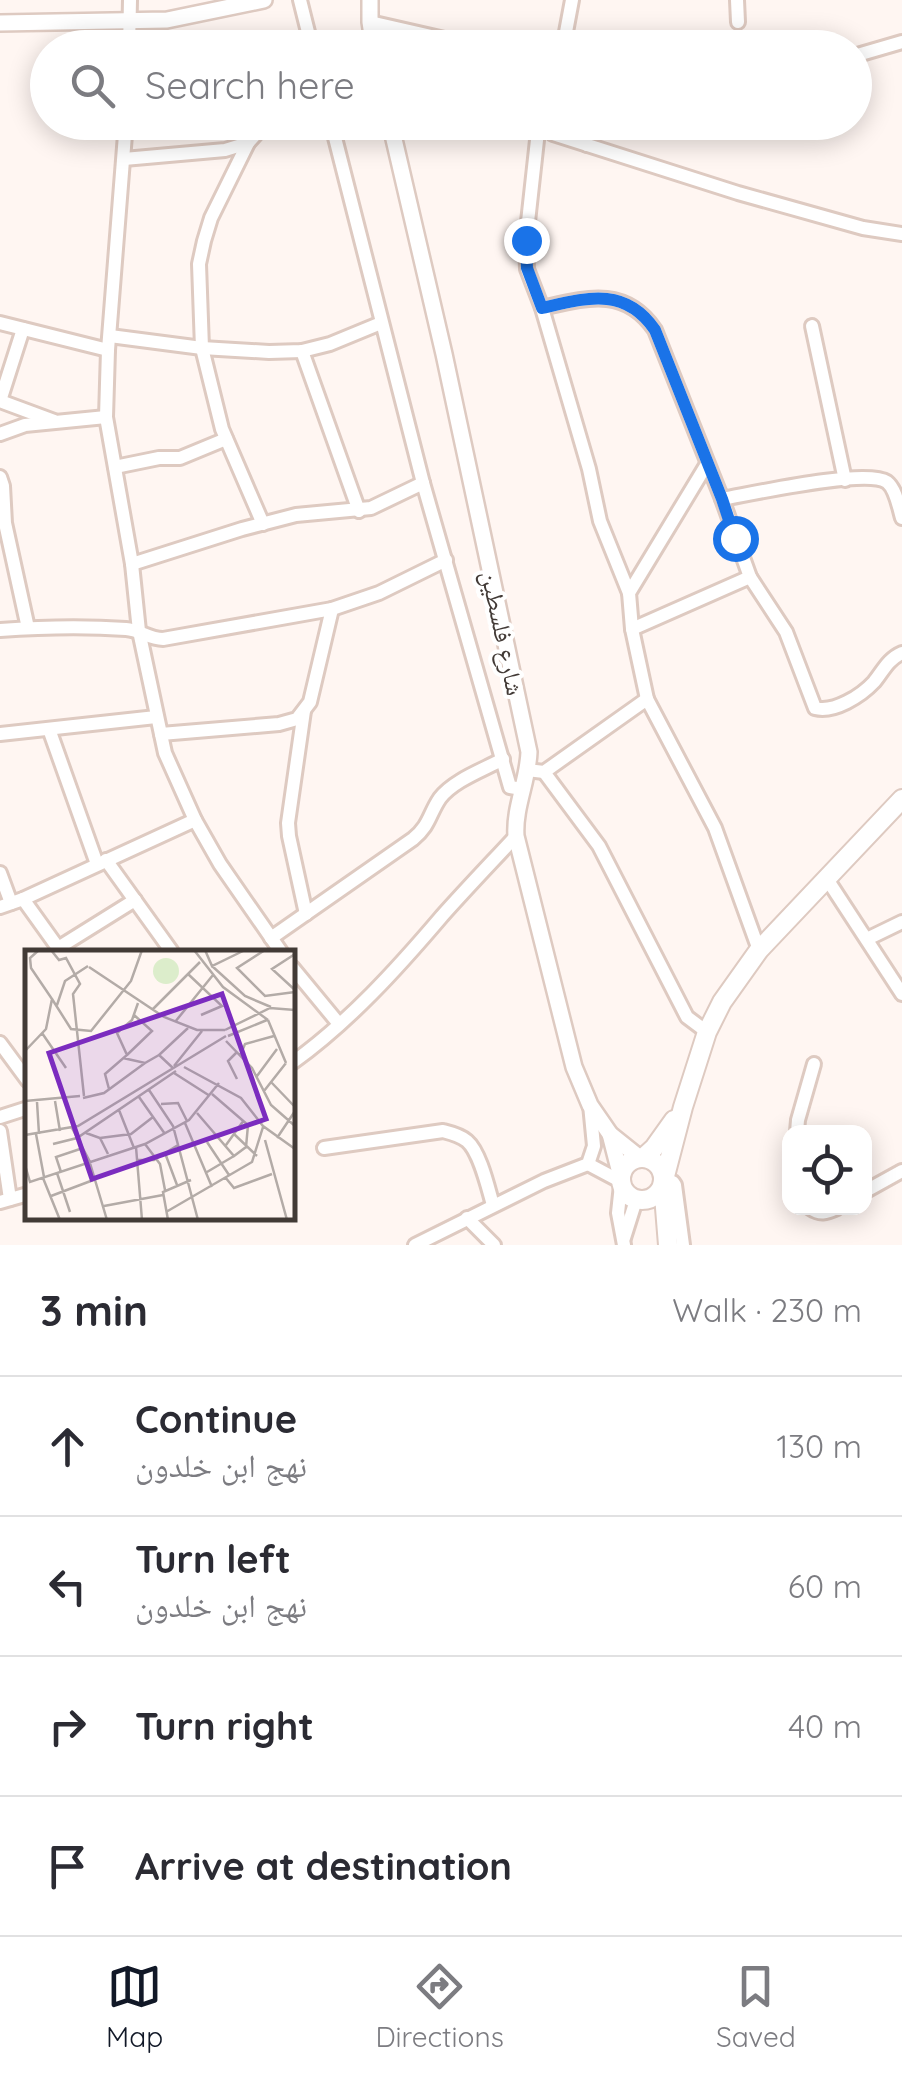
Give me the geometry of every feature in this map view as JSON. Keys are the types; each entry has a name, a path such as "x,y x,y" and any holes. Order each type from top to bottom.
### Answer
{"main road":[{"path":"639,1201 656,1196 664,1181 682,1107 722,1002 758,950 902,799"},
{"path":"673,1244 650,1211 630,1197 621,1181 628,1164 642,1158 667,1132 682,1107"},
{"path":"642,1158 658,1165 664,1181 673,1244"}],"street":[{"path":"130,0 130,30"},
{"path":"0,22 167,20 220,4 264,0"},
{"path":"300,0 308,30"},
{"path":"370,0 371,30"},
{"path":"566,30 572,0"},
{"path":"737,0 738,22"},
{"path":"370,22 405,30"},
{"path":"872,51 902,42"},
{"path":"125,140 106,417 156,717 165,752 195,820 220,864 280,950"},
{"path":"251,140 211,218 199,264 202,348 226,439 263,524"},
{"path":"335,140 474,665 510,787 522,790"},
{"name":"شارع فلسطين","path":"394,140 528,752 536,771 522,790 516,836 574,1068 590,1105 610,1134"},
{"path":"540,140 526,260 589,469 600,521 629,593 632,629 647,699 715,828 758,950"},
{"path":"574,140 738,193 863,228 902,234"},
{"path":"583,140 588,146"},
{"path":"124,159 226,150 248,143"},
{"path":"542,308 586,298 608,298 644,314 655,330 750,576 786,632 815,708 824,710 864,692 894,656 902,652"},
{"path":"0,324 109,343 269,352 302,351 330,344 381,323"},
{"path":"812,326 844,480"},
{"path":"23,329 0,401 58,422"},
{"path":"302,351 359,511"},
{"path":"0,434 25,426 106,417"},
{"path":"114,467 180,458 226,439"},
{"path":"629,593 707,464"},
{"path":"0,477 2,523 28,628"},
{"path":"722,499 800,484 874,478 892,489 902,518"},
{"path":"132,564 296,515 370,508 423,483"},
{"path":"0,630 103,627 140,631 153,639 163,639 332,610 379,593 446,560"},
{"path":"632,629 750,576"},
{"path":"161,734 279,724 297,718 310,702 332,610"},
{"path":"647,699 536,771 599,846 687,1017 708,1032"},
{"path":"304,712 288,823 306,914"},
{"path":"0,734 156,717"},
{"path":"49,729 101,862 135,900 171,950"},
{"path":"271,938 425,830 439,800 450,788 503,759"},
{"path":"11,903 195,820"},
{"path":"295,1061 412,953 516,836"},
{"path":"0,873 11,903 60,950 135,900"},
{"path":"826,879 902,994"},
{"path":"868,939 902,922"},
{"path":"295,971 339,1024"},
{"path":"0,1043 25,1077"},
{"path":"798,1125 814,1064"},
{"path":"588,1164 594,1146 590,1105"},
{"path":"0,1117 25,1109"},
{"path":"0,1131 5,1200"},
{"path":"324,1148 443,1131 454,1134 475,1151 493,1205"},
{"path":"610,1134 642,1158"},
{"path":"610,1134 621,1181 618,1214 623,1242"},
{"path":"415,1245 544,1180 588,1164 621,1181"},
{"path":"872,1188 902,1172"},
{"path":"623,1242 639,1201"},
{"path":"467,1218 494,1245"}],"route":[{"path":"526,240 527,268 542,308 586,298 608,298 644,314 655,330 735,538"}]}
